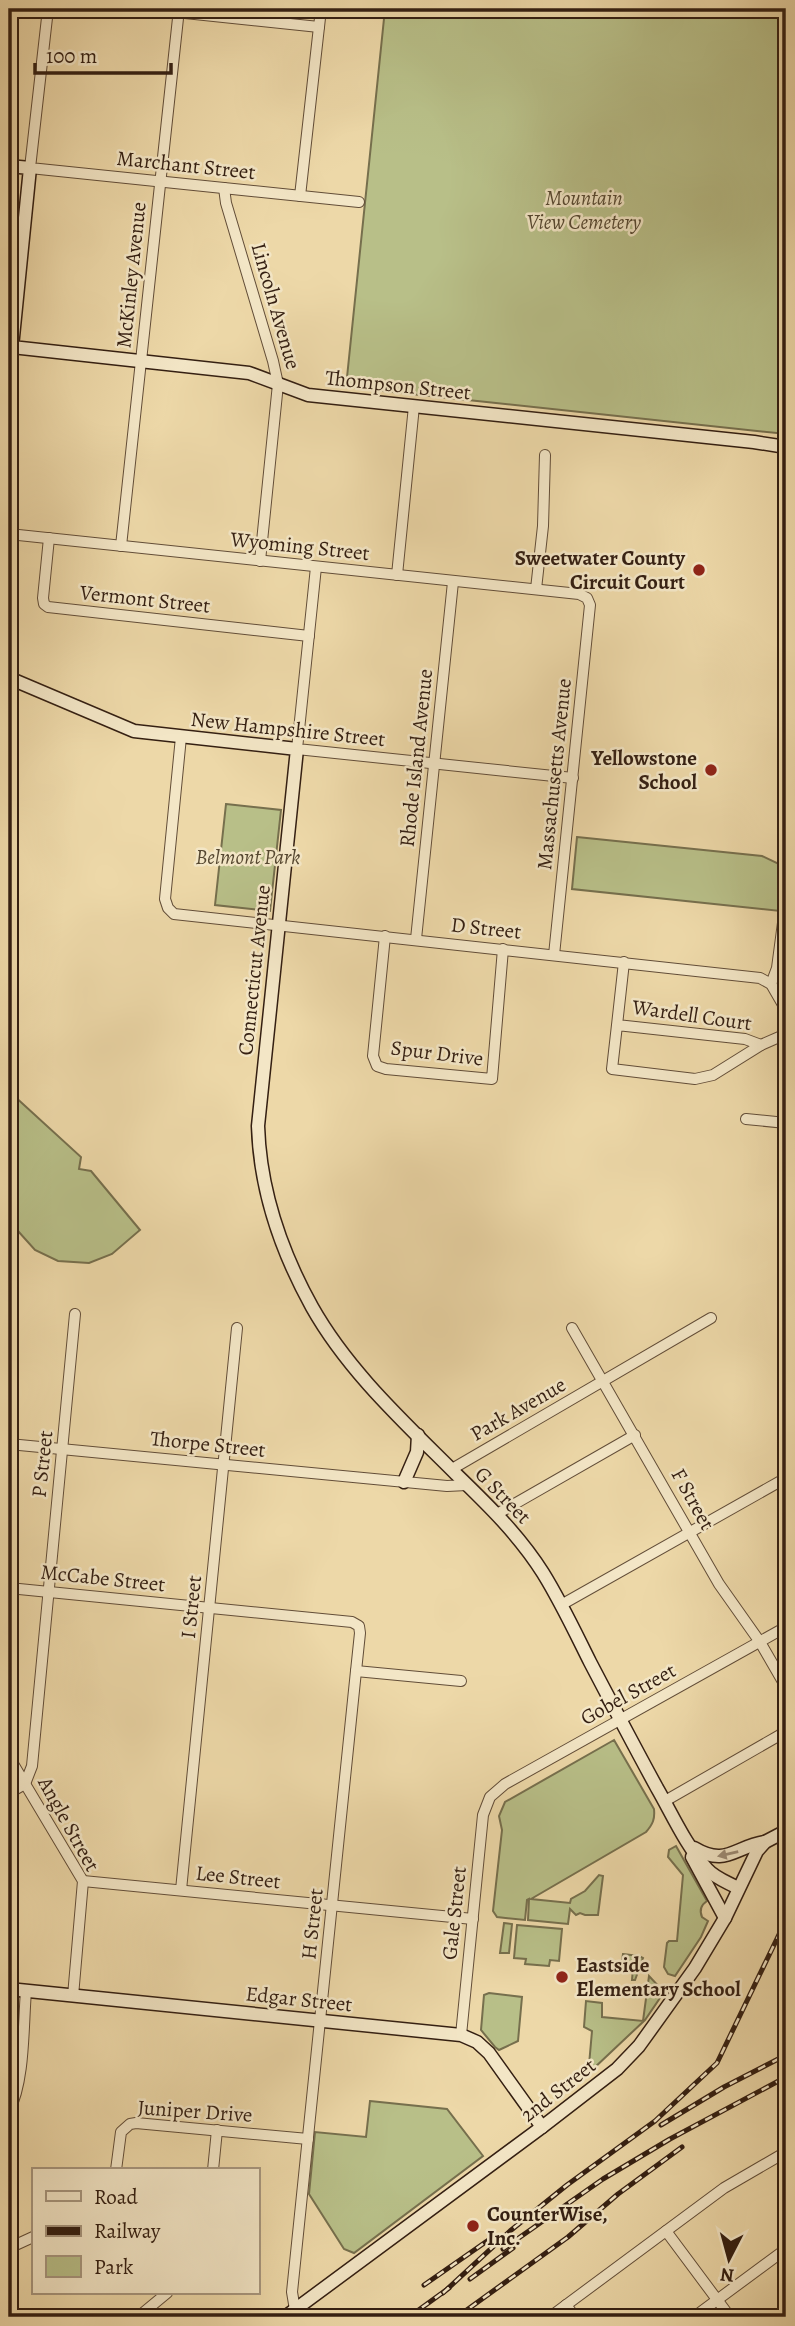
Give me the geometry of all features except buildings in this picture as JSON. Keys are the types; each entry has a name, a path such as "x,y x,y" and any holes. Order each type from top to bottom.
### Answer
{"street":[{"path":"9,373 48,9"},
{"path":"147,9 178,10 319,27"},
{"path":"300,196 321,9"},
{"name":"McKinley Avenue","path":"121,546 178,10"},
{"name":"Marchant Street","path":"9,166 359,202"},
{"name":"Lincoln Avenue","path":"224,188 278,384 260,561"},
{"name":"Thompson Street","path":"10,347 249,373 308,395 786,447"},
{"path":"397,575 414,405"},
{"path":"536,590 545,454"},
{"name":"Wyoming Street","path":"9,534 579,594 587,598"},
{"name":"Vermont Street","path":"49,538 43,598 48,607 309,636"},
{"name":"Connecticut Avenue","path":"258,1126 316,567"},
{"name":"Rhode Island Avenue","path":"416,939 453,582"},
{"name":"Massachusetts Avenue","path":"554,955 590,605 587,598"},
{"name":"New Hampshire Street","path":"9,678 134,731 573,778"},
{"name":"D Street","path":"181,737 164,899 174,914 624,962 760,978 771,984"},
{"path":"786,900 777,968 771,984 786,1010"},
{"name":"Spur Drive","path":"385,936 373,1056 377,1066 386,1069 492,1079 503,949"},
{"name":"Wardell Court","path":"624,962 612,1069 695,1079 713,1075 761,1045 786,1034"},
{"name":"Wardell Court","path":"617,1025 745,1039 761,1045"},
{"path":"746,1119 786,1123"},
{"name":"G Street","path":"258,1126 262,1180 290,1265 333,1340 362,1378 497,1514 536,1563 691,1847 712,1873 738,1888"},
{"name":"P Street","path":"25,1784 32,1766 75,1314"},
{"name":"Park Avenue","path":"452,1469 711,1318"},
{"name":"I Street","path":"181,1890 237,1328"},
{"name":"F Street","path":"572,1328 719,1584 760,1642 786,1687"},
{"path":"404,1482 417,1452 418,1435"},
{"path":"497,1514 635,1436"},
{"name":"Thorpe Street","path":"9,1444 447,1486 467,1485"},
{"path":"561,1605 786,1478"},
{"name":"McCabe Street","path":"9,1588 352,1622 359,1626"},
{"name":"H Street","path":"290,2313 359,1626"},
{"name":"Gobel Street","path":"491,1797 505,1784 786,1627"},
{"path":"356,1671 461,1681"},
{"path":"665,1801 786,1729"},
{"name":"Angle Street","path":"9,1757 83,1881 73,1996"},
{"path":"9,1793 25,1784"},
{"name":"Gale Street","path":"461,2035 483,1815 491,1797"},
{"path":"691,1847 704,1854 729,1856 786,1831"},
{"name":"2nd Street","path":"290,2313 617,2069 639,2046 695,1968 724,1918 757,1851 765,1842"},
{"path":"691,1847 692,1861 724,1918"},
{"name":"Lee Street","path":"83,1881 473,1919"},
{"name":"Edgar Street","path":"9,1989 461,2035 477,2042 489,2053 542,2127"},
{"path":"9,2111 16,2099 19,2080 26,1991"},
{"name":"Juniper Drive","path":"116,2168 121,2132 130,2124 136,2123 309,2139"},
{"path":"213,2168 217,2130"},
{"path":"550,2317 724,2188 786,2152"},
{"path":"666,2231 730,2317"},
{"path":"9,2248 32,2236"},
{"path":"694,2317 786,2249"},
{"path":"138,2317 166,2294"},
{"path":"566,2305 575,2317"}],"green space":[{"name":"Mountain View Cemetery","path":"385,9 786,9 786,434 346,387"},
{"name":"Belmont Park","path":"226,804 281,810 270,911 215,905"},
{"path":"577,837 762,856 785,870 780,911 572,889"},
{"path":"12,1094 81,1157 79,1169 91,1171 140,1230 112,1254 89,1263 58,1261 35,1250 9,1221 9,1098"},
{"path":"614,1740 654,1809 652,1824 646,1832 531,1899 570,1903 571,1899 585,1891 599,1875 603,1876 598,1915 576,1915 570,1909 568,1924 528,1920 529,1899 525,1920 497,1917 493,1911 502,1830 499,1816 505,1802"},
{"path":"676,1846 707,1901 701,1912 702,1917 708,1921 701,1937 675,1976 668,1974 664,1967 667,1943 677,1941 683,1875 668,1857 669,1850"},
{"path":"504,1923 512,1924 509,1953 500,1953"},
{"path":"517,1925 562,1929 559,1961 550,1960 549,1966 525,1964 526,1959 514,1958"},
{"path":"623,1954 643,1958 635,1980 632,1980 633,1968 621,1967"},
{"path":"649,1976 664,1992 645,2020 593,2069 589,2065 592,2031 584,2027 586,2001 602,2003 602,2017 643,2021"},
{"path":"489,1993 522,1997 518,2041 499,2050 481,2030 484,1995"},
{"path":"370,2101 447,2109 483,2156 354,2253 344,2249 309,2194 315,2132 366,2137"}],"railway":[{"path":"443,2293 510,2231 567,2185 655,2121 717,2063 786,1920"},
{"path":"661,2125 724,2087 786,2055"},
{"path":"503,2249 603,2179 670,2139 786,2077"},
{"path":"457,2317 568,2237 618,2194 682,2147"},
{"path":"424,2285 490,2239"},
{"path":"470,2279 513,2248"},
{"path":"409,2317 449,2288"}],"place":[{"name":"Sweetwater County Circuit Court","path":"699,570"},
{"name":"Yellowstone School","path":"711,770"},
{"name":"Eastside Elementary School","path":"562,1977"},
{"name":"CounterWise, Inc.","path":"473,2226"}]}
